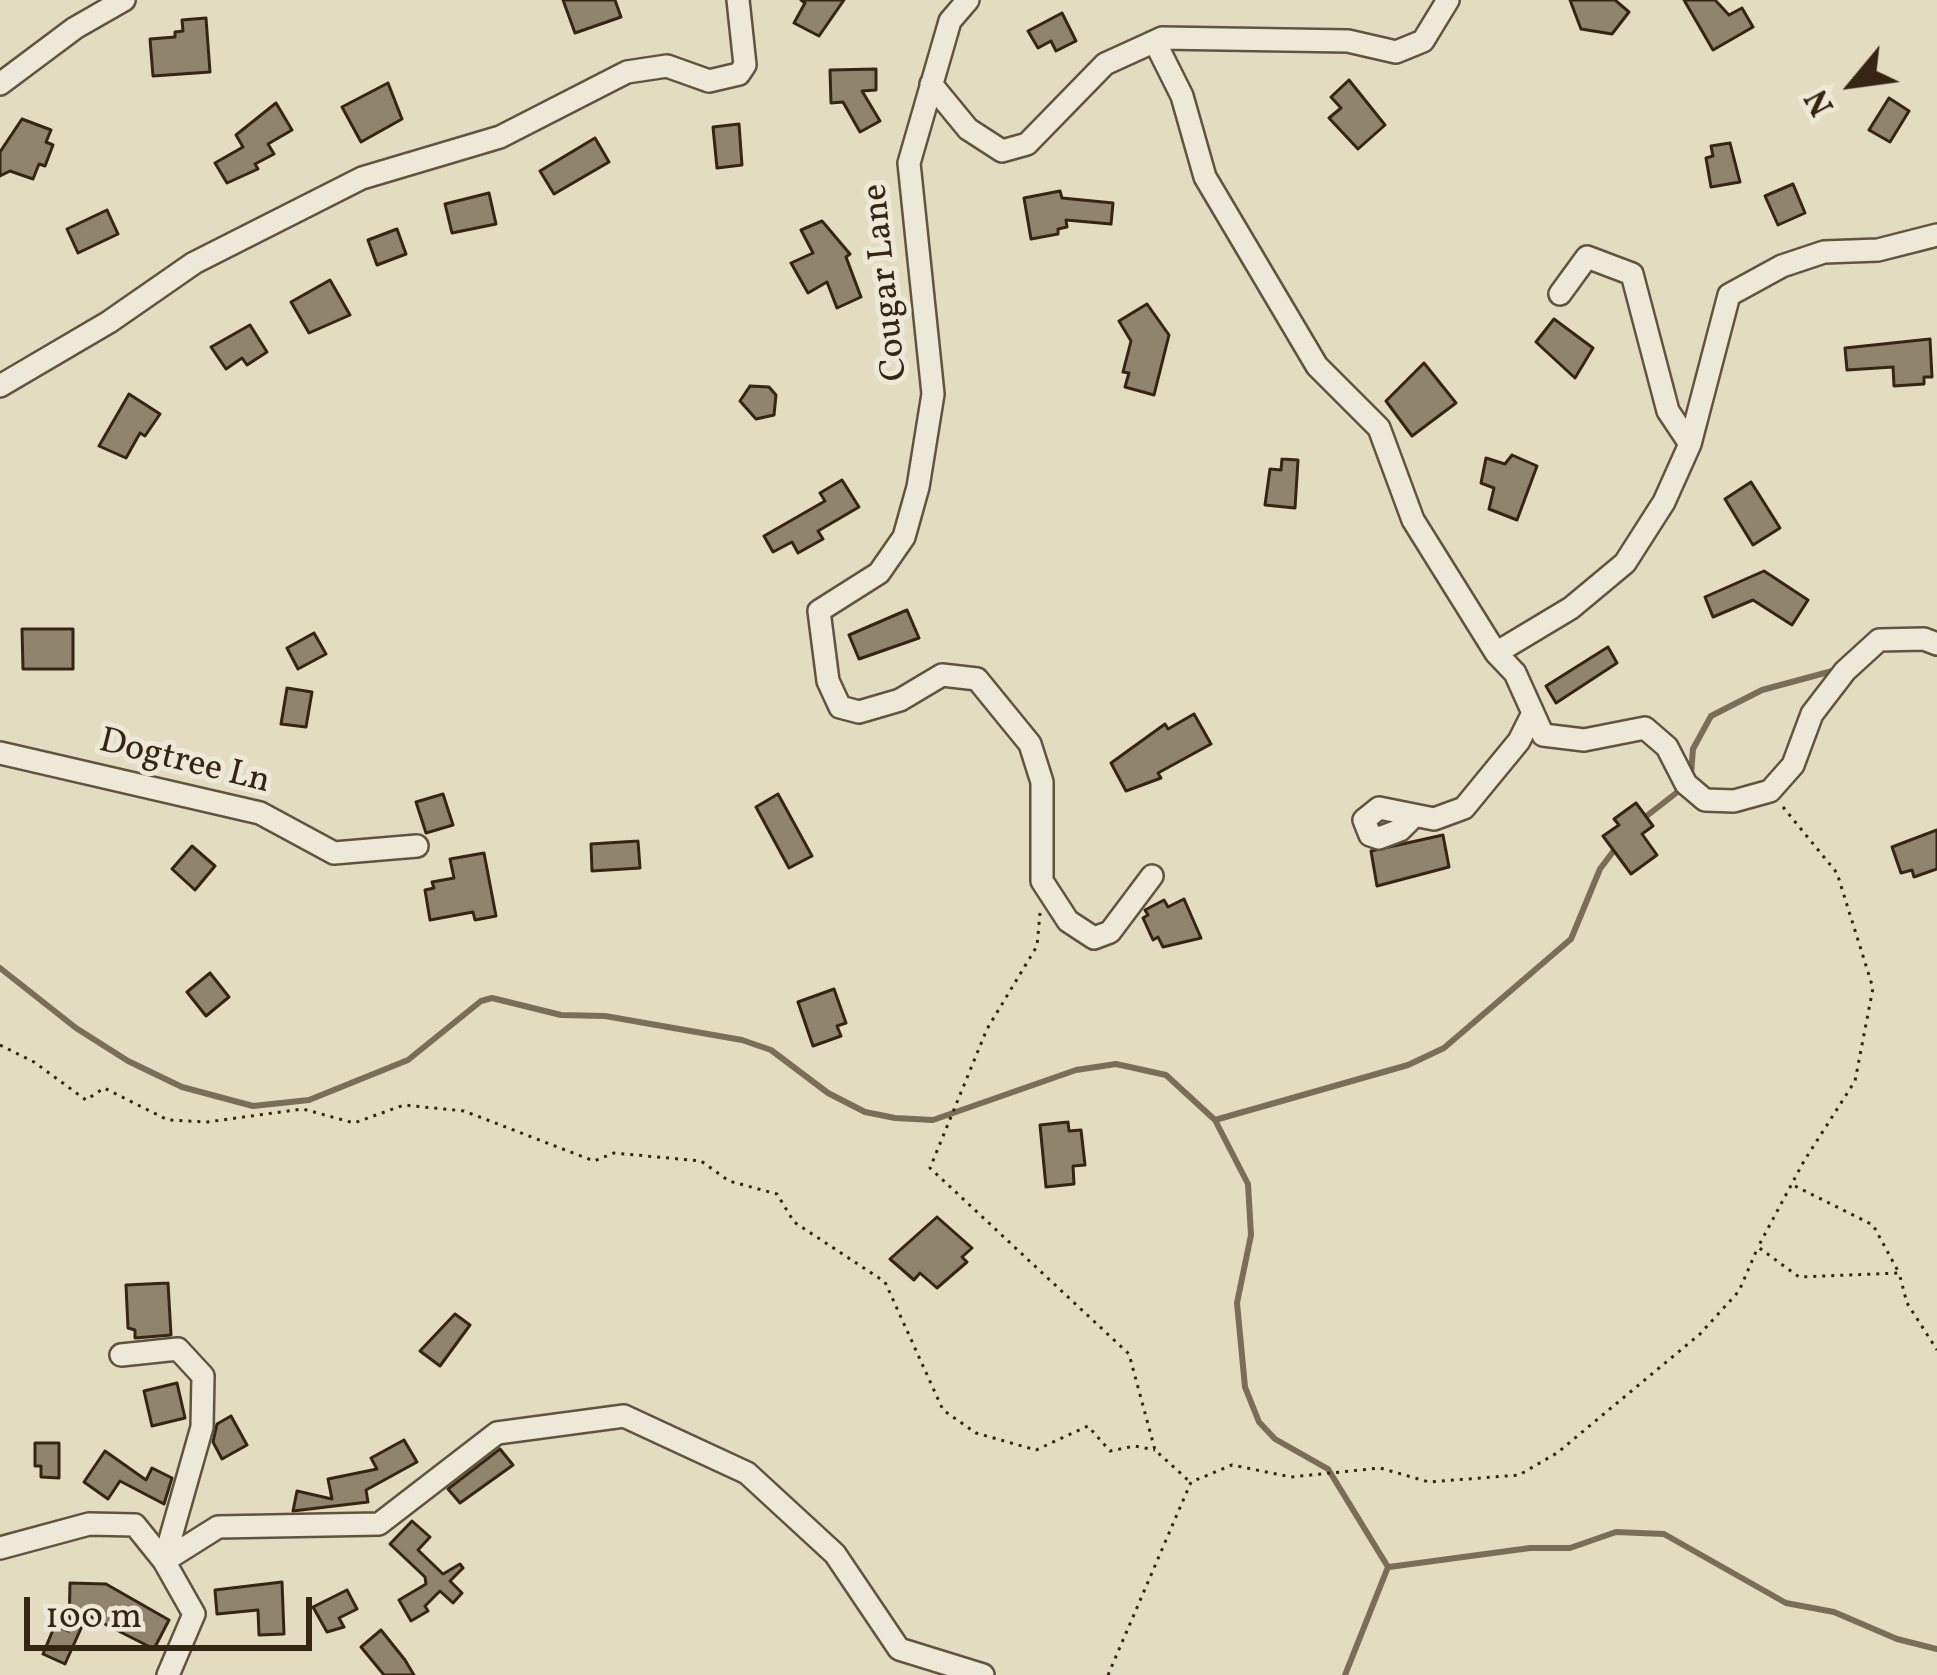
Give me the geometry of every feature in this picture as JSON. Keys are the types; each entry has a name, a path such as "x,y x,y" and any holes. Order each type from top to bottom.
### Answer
{"street":[{"path":"0,84 75,28 124,0"},
{"path":"0,386 109,322 194,263 362,178 500,137 627,72 668,66 709,81 739,74 745,64 738,0"},
{"name":"Cougar Lane","path":"968,0 950,21 909,163 933,394 918,487 904,537 879,573 819,611 820,642 840,707 859,712 900,700 942,675 977,679 1030,744 1042,782 1042,880"},
{"path":"931,85 968,129 1002,151 1027,144 1106,64 1159,41 1348,41 1396,52 1423,41 1448,0"},
{"path":"1159,41 1182,96 1205,177 1317,366 1379,428 1413,520 1496,653 1515,673 1543,735 1584,740 1645,728 1667,747 1686,784 1705,800 1734,801 1770,791 1793,765 1812,714 1845,671 1880,640 1924,639 1937,644"},
{"path":"1496,653 1570,608 1625,562 1664,502 1690,444 1729,295 1782,266 1824,252 1878,250 1937,235"},
{"path":"1560,294 1587,256 1632,274 1668,411 1690,444"},
{"path":"1412,818 1434,819 1464,808 1519,741 1533,713"},
{"name":"Dogtree Ln","path":"0,753 260,813 334,853 417,846"},
{"path":"1042,880 1069,921 1094,938 1110,932 1152,876"},
{"path":"121,1355 178,1349 203,1376 202,1427 164,1561"},
{"path":"164,1561 218,1527 379,1524 497,1433 624,1416 747,1473 835,1554 899,1648 983,1675"},
{"path":"0,1548 89,1524 135,1525 164,1561 194,1614 168,1675"}],"path":[{"path":"1108,1675 1191,1482 1232,1465 1291,1477 1381,1468 1429,1482 1519,1474 1557,1454 1700,1334 1738,1291 1792,1184 1855,1081 1873,988 1837,873 1770,791"},
{"path":"1042,880 1037,946 986,1030 930,1168 1130,1354 1155,1450"},
{"path":"0,1046 34,1062 86,1100 104,1088 168,1120 207,1122 303,1109 354,1123 404,1105 464,1111 594,1161 614,1153 701,1161 729,1180 777,1194 794,1222 884,1282 943,1410 976,1433 1036,1450 1088,1426 1110,1451 1136,1446 1155,1450 1191,1482"},
{"path":"1792,1184 1873,1225 1899,1273 1907,1303 1937,1350"},
{"path":"1758,1247 1799,1277 1899,1273"}],"building":[{"path":"563,0 615,0 621,17 575,33"},
{"path":"801,0 844,0 819,36 794,23 805,3"},
{"path":"1570,0 1615,0 1629,12 1612,34 1581,29"},
{"path":"1684,0 1715,0 1729,15 1742,8 1753,27 1713,50"},
{"path":"1062,13 1076,41 1056,51 1051,41 1038,48 1028,31"},
{"path":"206,18 210,72 153,76 150,39 175,37 175,32 183,31 182,20"},
{"path":"876,69 876,90 862,91 880,121 860,132 843,102 831,103 830,70"},
{"path":"1349,80 1385,125 1358,149 1329,118 1341,108 1331,97"},
{"path":"388,83 402,119 361,142 342,107"},
{"path":"1889,98 1909,111 1890,142 1869,130"},
{"path":"276,103 292,130 268,144 274,154 255,164 258,169 227,183 215,163 243,147 236,135"},
{"path":"22,119 51,130 46,142 53,145 45,166 39,164 33,179 10,171 0,176 0,152"},
{"path":"739,124 742,165 717,168 713,127"},
{"path":"595,138 609,162 554,194 540,171"},
{"path":"1730,143 1740,182 1711,187 1706,158 1713,156 1711,146"},
{"path":"1793,184 1805,213 1778,225 1765,196"},
{"path":"1060,191 1062,198 1113,203 1111,224 1066,220 1067,227 1058,229 1058,234 1031,239 1024,198"},
{"path":"489,193 496,224 452,233 445,204"},
{"path":"107,210 118,234 78,253 67,229"},
{"path":"822,221 850,254 846,257 861,297 837,308 827,282 808,293 791,263 813,253 801,230"},
{"path":"397,229 406,254 377,265 368,240"},
{"path":"330,280 350,315 309,333 291,302"},
{"path":"1147,304 1169,335 1154,395 1125,387 1129,373 1123,372 1131,341 1119,321"},
{"path":"1554,319 1593,348 1575,378 1536,342"},
{"path":"250,325 267,352 247,365 242,358 226,369 211,347"},
{"path":"1930,339 1932,377 1924,377 1924,384 1894,386 1893,367 1847,370 1845,348"},
{"path":"1424,363 1456,403 1412,436 1386,401"},
{"path":"750,386 769,387 776,395 774,415 756,419 740,401"},
{"path":"129,394 160,414 145,436 140,433 126,458 99,446"},
{"path":"1512,455 1537,466 1517,520 1489,509 1494,488 1481,483 1486,458 1505,464"},
{"path":"1282,459 1298,460 1295,508 1265,505 1270,469 1281,470"},
{"path":"842,480 859,507 818,531 823,539 798,553 792,542 773,552 764,536 825,501 820,493"},
{"path":"1751,482 1780,528 1753,545 1725,499"},
{"path":"1764,571 1808,600 1792,625 1753,600 1713,617 1705,597"},
{"path":"907,610 919,638 859,659 849,635"},
{"path":"22,629 73,629 73,669 23,669"},
{"path":"314,633 326,654 298,669 287,648"},
{"path":"1608,647 1617,663 1556,703 1546,686"},
{"path":"287,688 312,692 306,727 281,724"},
{"path":"1194,714 1211,744 1158,773 1161,778 1126,791 1111,763 1165,724 1168,729"},
{"path":"443,794 453,825 426,833 416,802"},
{"path":"778,794 812,856 789,868 756,807"},
{"path":"1636,803 1653,826 1642,834 1657,855 1631,874 1603,836 1619,825 1614,819"},
{"path":"1937,830 1937,869 1914,877 1912,870 1901,873 1892,847"},
{"path":"1443,835 1449,867 1377,886 1371,851"},
{"path":"638,841 640,868 592,871 591,844"},
{"path":"192,846 215,866 195,890 172,869"},
{"path":"484,853 496,916 475,920 473,912 430,920 425,890 434,888 432,882 454,878 450,859"},
{"path":"1184,899 1201,938 1163,947 1158,937 1153,940 1143,918 1148,915 1145,910 1164,900 1168,907"},
{"path":"210,973 229,997 206,1016 187,992"},
{"path":"834,989 846,1023 837,1026 841,1036 813,1046 798,1002"},
{"path":"1068,1122 1069,1131 1081,1130 1085,1165 1073,1166 1074,1184 1046,1187 1040,1125"},
{"path":"937,1217 972,1248 962,1257 967,1262 937,1288 920,1273 914,1280 890,1259"},
{"path":"168,1283 171,1335 135,1338 135,1330 128,1328 126,1285"},
{"path":"455,1314 470,1325 440,1366 420,1351"},
{"path":"177,1383 185,1418 152,1426 144,1391"},
{"path":"231,1416 247,1445 222,1459 213,1442 217,1424"},
{"path":"404,1440 417,1462 366,1490 368,1502 293,1511 297,1491 332,1499 328,1479 377,1469 371,1458"},
{"path":"35,1443 59,1443 59,1478 41,1477 41,1466 35,1466"},
{"path":"500,1449 513,1465 460,1503 448,1489"},
{"path":"105,1451 146,1480 152,1468 172,1478 164,1504 120,1481 108,1499 84,1482"},
{"path":"412,1521 430,1537 418,1550 443,1574 460,1564 463,1568 450,1581 462,1593 453,1603 440,1591 425,1606 428,1611 411,1621 399,1600 426,1584 425,1577 390,1544"},
{"path":"282,1582 284,1634 259,1635 258,1610 217,1614 215,1590"},
{"path":"70,1583 106,1584 169,1620 154,1649 87,1615 65,1664 43,1654 55,1625 69,1631"},
{"path":"347,1590 357,1609 339,1618 344,1627 327,1632 313,1607"},
{"path":"381,1630 414,1675 384,1675 361,1647"}],"waterway":[{"path":"1691,774 1693,749 1711,716 1762,690 1836,670"},
{"path":"1644,818 1680,790"},
{"path":"1215,1120 1408,1065 1444,1048 1571,939 1600,869 1618,845"},
{"path":"0,968 76,1028 128,1061 182,1087 253,1106 309,1100 408,1060 481,1001 492,998 561,1015 605,1016 742,1040 771,1050 828,1093 865,1112 895,1118 933,1120 1076,1070 1116,1064 1166,1075 1215,1120 1248,1184 1251,1235 1237,1303 1245,1387 1259,1422 1275,1439 1328,1469 1388,1567 1345,1675"},
{"path":"1389,1567 1530,1548 1570,1548 1616,1532 1664,1534 1786,1603 1834,1612 1897,1639 1937,1649"}]}
